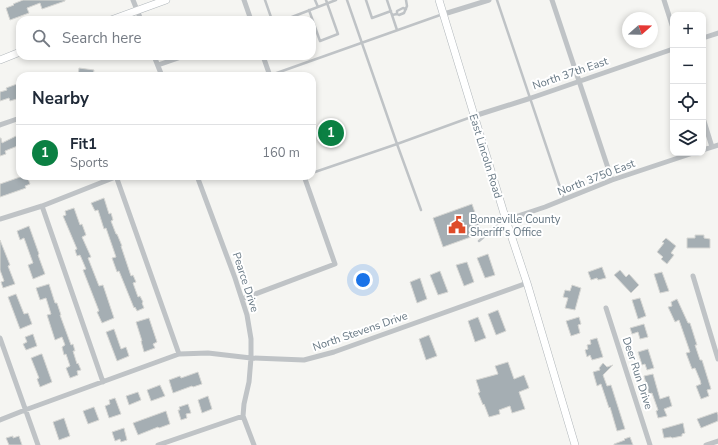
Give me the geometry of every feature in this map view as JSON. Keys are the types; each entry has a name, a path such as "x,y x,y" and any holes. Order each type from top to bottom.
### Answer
{"main road":[{"path":"123,16 166,0"},
{"name":"East Lincoln Road","path":"439,2 444,14 506,220 527,283 575,445"},
{"path":"0,60 16,54"}],"street":[{"path":"134,0 139,16"},
{"path":"244,0 250,16"},
{"path":"444,14 489,0"},
{"path":"552,0 612,180"},
{"path":"664,0 670,19"},
{"path":"706,37 718,33"},
{"name":"North 37th East","path":"474,116 670,50"},
{"path":"156,60 161,72"},
{"path":"158,65 172,60"},
{"path":"264,60 269,72"},
{"path":"0,125 16,119"},
{"path":"704,120 715,146"},
{"name":"North 3750 East","path":"506,220 545,207 612,180 684,156"},
{"path":"0,220 42,206 107,180"},
{"path":"118,180 179,354"},
{"name":"Pearce Drive","path":"199,180 247,315 251,339 251,358 249,382 243,416 254,445"},
{"path":"242,298 335,264 305,180"},
{"path":"42,206 103,382"},
{"path":"693,276 718,360"},
{"name":"North Stevens Drive","path":"0,420 179,354 208,353 251,358 304,360 334,352 527,283"},
{"name":"Deer Run Drive","path":"606,308 650,445"},
{"path":"0,338 38,445"},
{"path":"158,445 243,416"},
{"path":"706,445 718,441"}],"lane":[{"path":"264,0 270,16"},
{"path":"315,0 318,7"},
{"path":"297,16 326,2 336,0"},
{"path":"347,0 421,210"},
{"path":"366,0 372,18 391,11"},
{"path":"387,0 398,30"},
{"path":"392,15 404,13 406,9 406,0"},
{"path":"497,0 564,199"},
{"path":"316,30 320,41 338,34 326,2"},
{"path":"309,10 311,16"},
{"path":"316,59 444,14"},
{"path":"281,72 313,60"},
{"path":"316,172 474,116"},
{"path":"479,241 506,220"}],"building":[{"path":"23,0 65,0 42,9 40,3 27,8 29,13 16,16 16,18 10,20 6,8 14,5 13,4"},
{"path":"79,68 94,70 94,72 78,72"},
{"path":"16,84 16,99 10,101 9,98 0,101 0,92 7,90 6,88"},
{"path":"16,136 16,147 5,151 6,154 0,156 0,138 2,143"},
{"path":"16,178 16,180 28,180 30,184 25,186 26,188 0,197 0,184"},
{"path":"104,198 109,214 111,213 113,220 111,221 122,246 131,276 133,275 136,282 133,283 138,297 140,296 143,302 144,308 137,311 135,307 134,308 119,271 117,272 112,258 116,257 106,228 104,229 98,210 95,211 91,203"},
{"name":"Bonneville County Sheriff's Office","path":"472,204 482,233 443,247 433,218"},
{"path":"74,208 80,225 82,224 86,235 82,237 91,257 88,258 99,286 103,285 114,318 102,323 97,312 99,311 83,270 86,269 80,255 77,256 75,250 77,249 63,216 66,215 65,211"},
{"path":"29,226 45,274 33,279 28,265 33,263 24,238 20,240 17,231"},
{"path":"695,235 704,235 704,238 710,239 710,248 687,248 687,238 695,238"},
{"path":"666,238 676,246 671,253 674,255 667,264 661,259 663,257 657,252 664,243 662,242"},
{"path":"0,240 10,265 8,266 15,284 3,288 1,282 4,281 0,270"},
{"path":"488,254 495,275 485,278 477,258"},
{"path":"467,262 474,282 464,286 456,265"},
{"path":"602,267 606,278 591,280 588,272"},
{"path":"620,270 626,277 629,274 639,285 631,293 614,275"},
{"path":"440,271 448,292 438,295 430,275"},
{"path":"662,272 669,291 660,293 654,274"},
{"path":"420,278 427,299 417,303 410,282"},
{"path":"49,284 71,345 73,344 75,351 73,351 77,364 78,363 81,370 77,371 78,375 70,378 66,368 70,366 66,354 64,355 62,347 65,345 62,337 55,340 47,315 51,314 46,298 40,300 36,288"},
{"path":"572,285 581,288 575,310 565,308 568,298 563,297 565,290 570,291"},
{"path":"16,294 24,314 28,313 32,324 20,329 8,297"},
{"path":"640,298 646,316 638,319 632,300"},
{"path":"677,299 688,323 690,323 697,345 695,345 700,360 702,360 711,389 707,390 709,396 701,399 696,386 701,384 700,380 695,368 692,369 686,353 690,352 679,320 675,322 668,307 672,306 671,302"},
{"path":"498,310 506,331 496,335 488,314"},
{"path":"478,317 486,338 475,342 468,321"},
{"path":"579,317 581,324 578,325 580,333 571,336 566,321"},
{"path":"149,318 157,342 153,344 155,348 144,352 136,322"},
{"path":"644,324 648,337 640,339 638,332 632,334 630,328"},
{"path":"114,329 121,349 126,347 129,356 117,361 106,332"},
{"path":"33,334 37,346 26,350 23,344 27,342 25,337"},
{"path":"429,335 437,356 426,360 419,339"},
{"path":"597,338 603,357 592,360 590,355 587,357 585,350 588,349 587,345 591,344 590,340"},
{"path":"648,349 654,368 647,370 645,364 642,365 638,352"},
{"path":"41,354 52,382 40,387 37,379 39,378 31,358"},
{"path":"508,362 514,379 524,375 529,388 519,392 525,409 512,413 510,406 499,410 500,414 489,417 478,393 480,392 476,380 498,374 495,366"},
{"path":"603,363 607,367 613,365 603,375 607,386 611,385 625,429 617,431 601,384 597,386 593,372 600,370 599,368"},
{"path":"198,372 202,384 173,393 169,380 180,376 181,378"},
{"path":"653,374 660,399 669,396 672,406 664,409 667,416 658,418 656,411 658,410 652,393 649,394 644,376"},
{"path":"160,385 165,396 151,401 147,390"},
{"path":"138,392 141,400 129,405 126,396"},
{"path":"208,396 212,409 202,413 198,400"},
{"path":"115,398 121,414 109,418 105,406 110,404 109,400"},
{"path":"188,404 191,413 186,414 187,418 181,420 178,410 180,410 179,407"},
{"path":"94,407 99,420 88,424 83,411"},
{"path":"166,411 170,424 138,435 133,423"},
{"path":"717,412 718,421 701,428 697,419"},
{"path":"64,418 70,436 59,440 53,422"},
{"path":"683,423 685,433 682,434 682,436 664,438 662,429"},
{"path":"124,428 127,440 121,442 120,439 115,441 112,432"},
{"path":"13,436 13,438 19,436 22,445 9,445 6,438"},
{"path":"630,437 633,445 614,445 625,440 624,439"}],"place":[{"name":"Fit1","path":"331,133"},
{"name":"Bonneville County Sheriff's Office","path":"457,225"}]}
